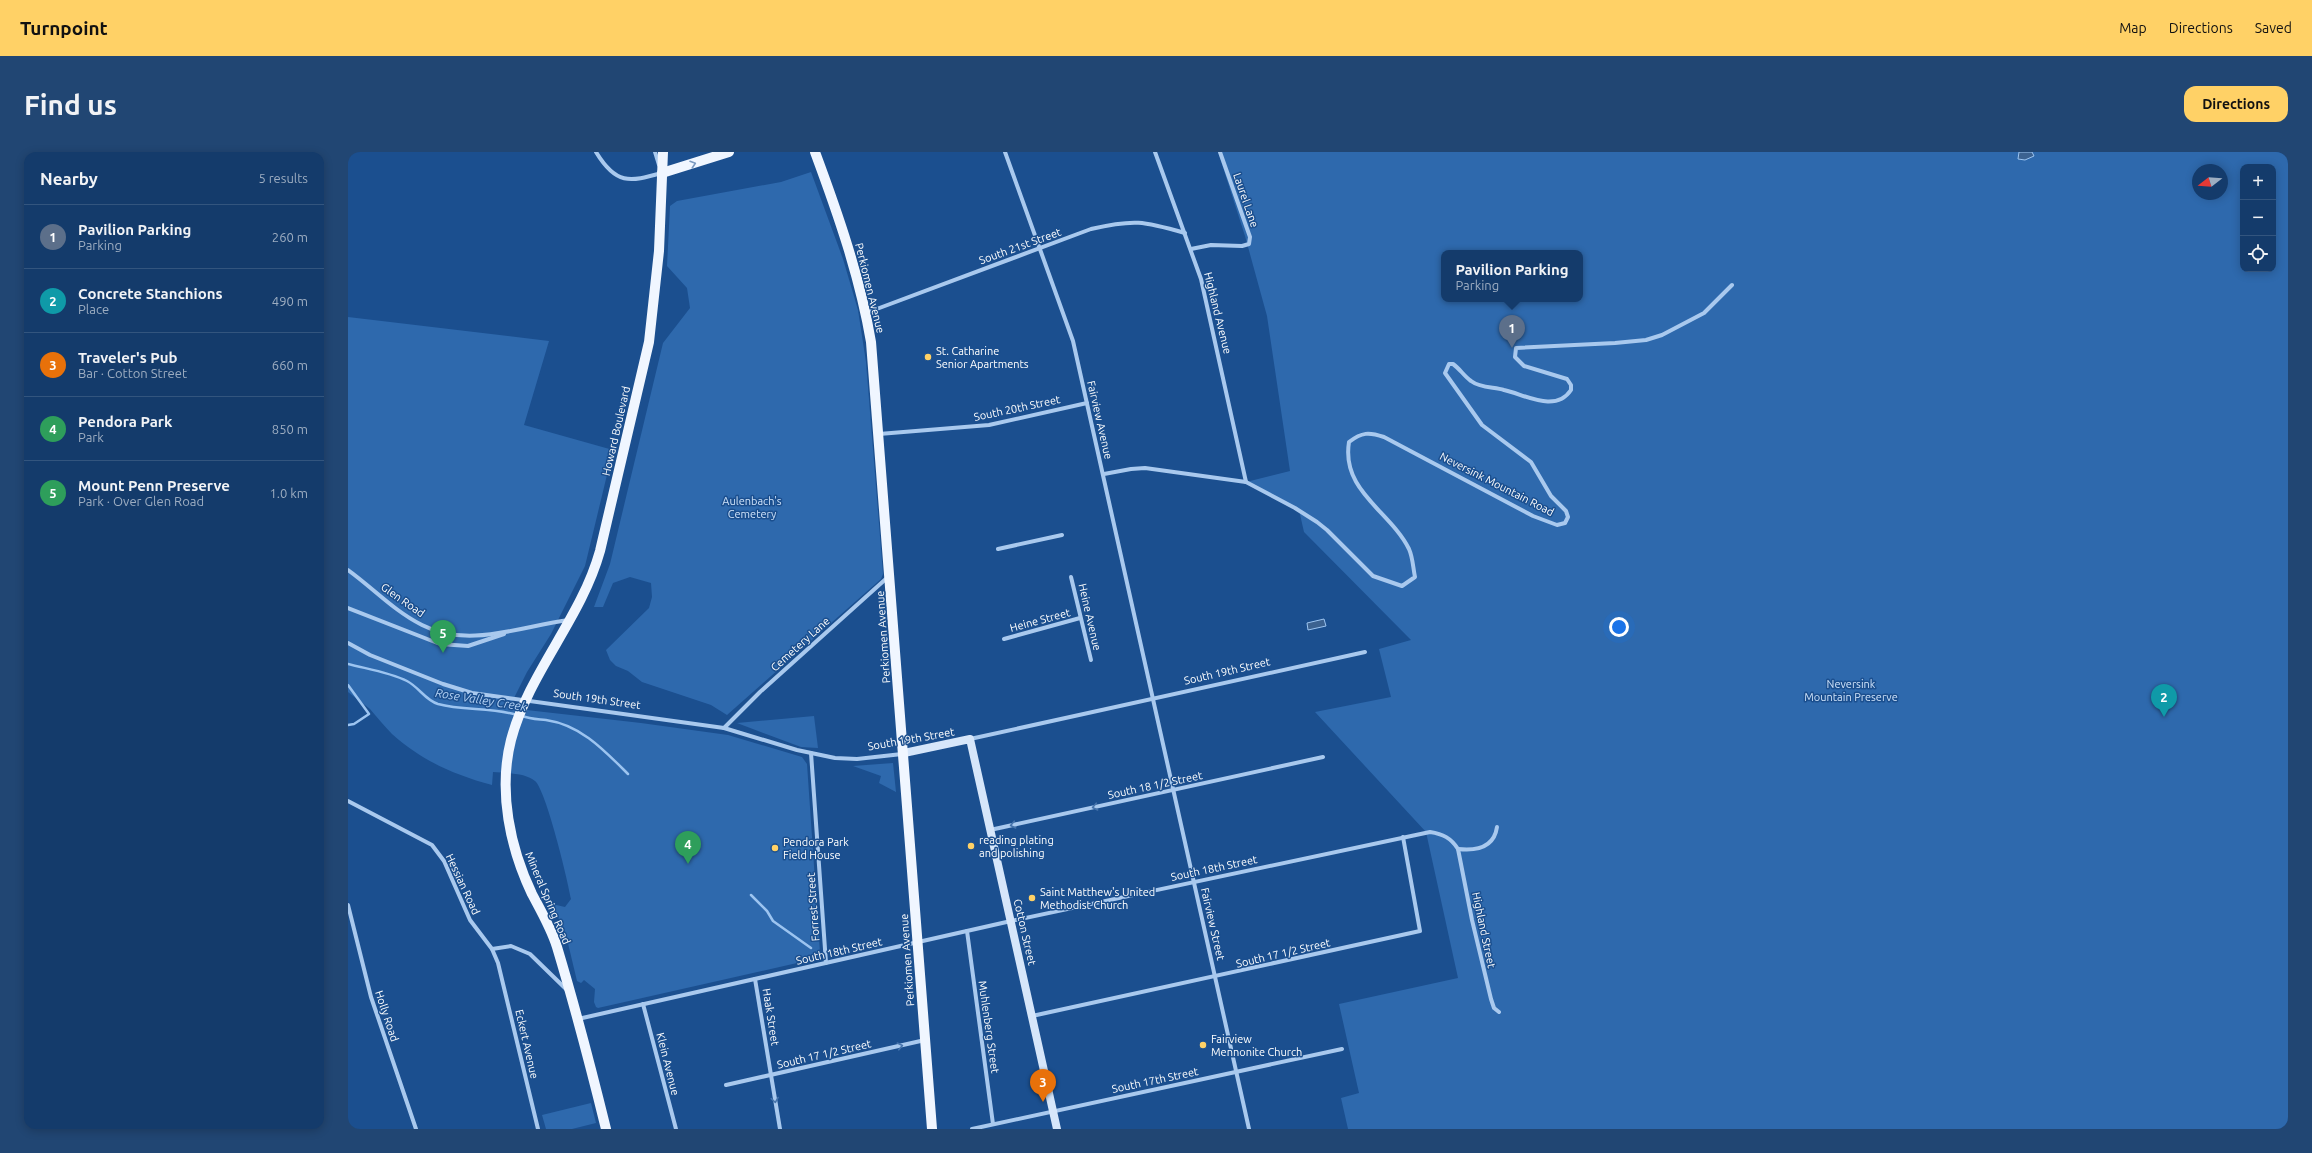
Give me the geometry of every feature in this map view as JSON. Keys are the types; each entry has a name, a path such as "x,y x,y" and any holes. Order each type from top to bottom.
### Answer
{"main road":[{"name":"Howard Boulevard","path":"527,698 571,620 595,570 649,342 659,251 663,152"},
{"name":"Perkiomen Avenue","path":"815,152 849,252 866,313 874,367 932,1129"},
{"path":"662,173 725,153"},
{"name":"Mineral Spring Road","path":"527,698 518,720 508,754 506,779 510,826 521,869 554,939 578,1019 606,1129"}],"street":[{"path":"596,152 607,168 619,178 636,179 662,173 655,152"},
{"name":"Fairview Avenue","path":"1005,152 1074,341 1154,699"},
{"name":"Highland Avenue","path":"1155,152 1203,287 1246,482"},
{"name":"Laurel Lane","path":"1191,250 1211,245 1242,246 1249,244 1250,237 1220,152"},
{"name":"South 21st Street","path":"866,313 1091,229 1123,222 1149,223 1185,233"},
{"name":"Neversink Mountain Road","path":"1246,482 1295,508 1317,522 1373,576 1402,586 1415,577 1411,554 1404,541 1355,480 1348,462 1349,442 1358,435 1366,432 1384,437 1533,516 1558,525 1565,523 1568,517 1566,511 1550,496 1537,469 1523,454 1512,449 1482,425 1450,382 1445,373 1446,368 1449,364 1453,364 1472,381 1481,385 1520,394 1534,401 1554,400 1564,397 1571,390 1571,385 1567,379 1524,366 1515,356 1516,348 1518,346 1615,343 1652,338 1686,324 1704,313 1732,285"},
{"name":"South 20th Street","path":"879,434 989,425 1087,403"},
{"path":"1104,474 1145,468 1246,482"},
{"path":"998,549 1062,535"},
{"name":"Glen Road","path":"348,570 400,611 423,625 442,632 469,636 508,632 532,626 571,620"},
{"name":"Cemetery Lane","path":"724,728 760,692 890,575"},
{"name":"Heine Avenue","path":"1071,577 1091,660"},
{"path":"348,608 440,644 468,646 490,640 508,632"},
{"name":"Heine Street","path":"1004,639 1080,618"},
{"name":"South 19th Street","path":"348,643 370,655 443,684 472,693 724,728 811,753 857,760 904,753 970,739 1365,652"},
{"name":"Fairview Street","path":"1154,699 1249,1129"},
{"name":"Cotton Street","path":"970,739 1057,1129"},
{"name":"Forrest Street","path":"811,753 826,963"},
{"name":"South 18 1/2 Street","path":"990,830 1322,757"},
{"name":"Hessian Road","path":"349,803 432,844 444,861 470,920 492,949 498,963"},
{"path":"1458,849 1473,851 1480,849 1496,836 1497,827"},
{"name":"South 18th Street","path":"578,1019 967,931 1403,837 1430,832 1444,835 1454,843"},
{"name":"South 17 1/2 Street","path":"1032,1016 1216,977 1420,931 1403,837"},
{"name":"Highland Street","path":"1454,843 1458,849 1490,1000 1494,1008 1499,1012"},
{"name":"Holly Road","path":"348,906 371,997 416,1129"},
{"name":"Muhlenberg Street","path":"967,931 993,1124"},
{"path":"492,949 511,946 530,954 570,993"},
{"name":"Eckert Avenue","path":"498,963 538,1129"},
{"name":"Haak Street","path":"755,979 780,1129"},
{"name":"Klein Avenue","path":"643,1004 676,1129"},
{"name":"South 17 1/2 Street","path":"726,1085 925,1040"},
{"name":"South 17th Street","path":"973,1129 1342,1049"}],"green space":[{"name":"Neversink Mountain Preserve","path":"1218,152 2288,152 2288,1129 1348,1129 1341,1098 1359,1093 1339,1004 1458,978 1426,832 1315,712 1391,697 1379,649 1411,640 1304,532 1299,510 1246,482 1290,471 1267,316 1245,236"},
{"name":"Aulenbach's Cemetery","path":"811,172 843,259 858,310 866,362 883,574 881,579 727,715 711,705 642,682 628,671 616,666 610,660 606,650 649,608 652,597 651,583 630,577 613,583 603,607 594,607 610,564 663,343 690,308 687,288 667,266 670,206 677,201 781,182"},
{"path":"348,317 549,341 524,425 613,450 585,566 551,634 527,672 509,708 641,723 728,735 802,757 807,764 820,953 819,958 598,1008 596,1007 594,1002 595,989 584,980 581,983 577,981 566,935 552,904 565,907 571,899 566,874 545,801 540,788 535,781 526,776 493,772 492,785 439,766 403,743 389,731 370,709 348,692"},
{"path":"814,716 818,748 801,747 737,723"},
{"path":"893,763 896,792 879,783 881,776 853,766"},
{"path":"591,1103 596,1123 572,1129 546,1129 542,1115"}],"shaded area":[{"path":"2019,152 2032,152 2034,156 2025,160 2018,159"},
{"path":"1324,619 1326,626 1308,630 1307,623"}],"waterway":[{"name":"Rose Valley Creek","path":"348,664 385,673 407,681 430,700 438,704 457,708 497,711 517,715"},
{"path":"348,685 369,714 354,724 348,725"},
{"name":"Rose Valley Creek","path":"522,716 559,723 581,733 601,748 628,774"},
{"name":"Rose Valley Creek","path":"751,895 767,911 773,921 811,948"}],"place":[{"name":"Pavilion Parking","path":"1512,348"},
{"name":"St. Catharine Senior Apartments","path":"928,357"},
{"name":"Mount Penn Preserve","path":"443,653"},
{"name":"Concrete Stanchions","path":"2164,717"},
{"name":"reading plating and polishing","path":"971,846"},
{"name":"Pendora Park Field House","path":"775,848"},
{"name":"Pendora Park","path":"688,864"},
{"name":"Saint Matthew's United Methodist Church","path":"1032,898"},
{"name":"Fairview Mennonite Church","path":"1203,1045"},
{"name":"Traveler's Pub","path":"1043,1102"}]}
